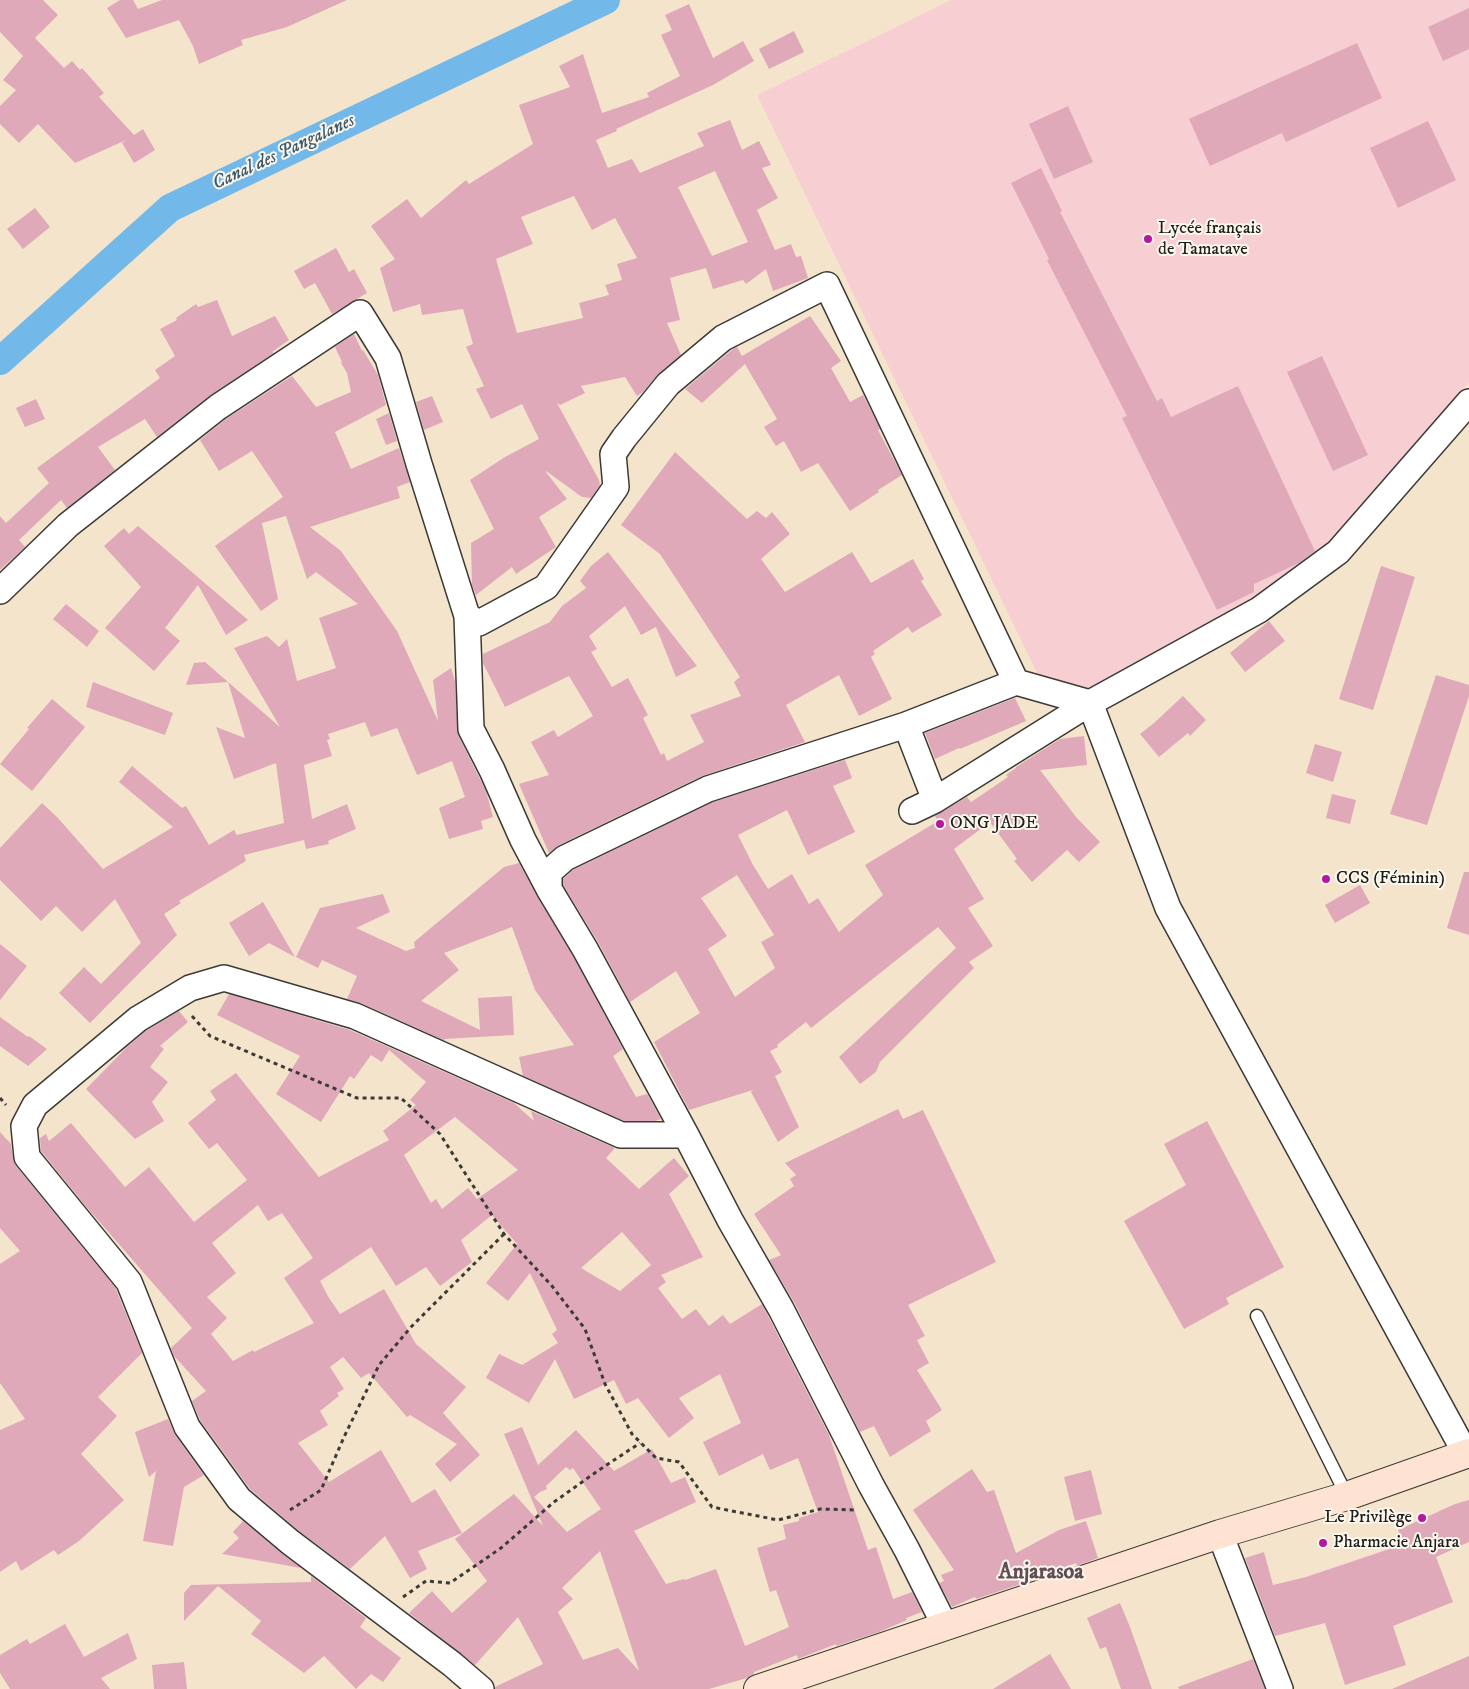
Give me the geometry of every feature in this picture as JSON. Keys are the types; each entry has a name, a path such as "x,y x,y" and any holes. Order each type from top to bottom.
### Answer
{"main road":[{"path":"758,1689 791,1684 945,1626 1220,1534 1347,1496 1467,1454"}],"street":[{"path":"467,616 479,623 546,587 616,487 613,454 668,384 723,338 827,285 1016,682"},
{"path":"0,591 68,525 218,407 360,313 388,358 467,616 471,729 492,770 523,840 549,890 585,949 730,1220 781,1309 945,1626"},
{"path":"912,810 935,800 1090,703 1258,610 1338,552 1469,402"},
{"path":"549,890 549,872 565,858 708,789 906,725 1016,682 1090,703"},
{"path":"1090,703 1168,908 1467,1454"},
{"path":"906,725 935,800"},
{"path":"481,1689 452,1664 290,1542 239,1499 187,1427 129,1282 26,1157 24,1126 35,1105 138,1019 190,988 224,978 355,1016 621,1135 686,1135"},
{"path":"1220,1534 1280,1689"}],"lane":[{"path":"1256,1316 1347,1496"}],"path":[{"path":"176,996 210,1036 357,1098 401,1098 440,1134 504,1234 552,1286 585,1329 605,1384 632,1434 656,1458 679,1462 712,1507 778,1520 820,1509 860,1510"},
{"path":"269,1524 321,1490 379,1365 411,1327 504,1234"},
{"path":"382,1611 426,1581 450,1583 501,1548 554,1502 640,1443"}],"shaded area":[{"name":"Lycée français de Tamatave","path":"951,0 1469,0 1469,382 1340,540 1270,596 1087,696 1038,675 757,95"}],"building":[{"path":"0,0 43,0 58,15 35,38 64,68 72,61 80,70 82,68 104,93 99,97 134,135 143,129 155,150 134,163 122,143 126,140 75,163 38,124 19,143 0,124 0,106 16,90 3,80 23,56 0,32"},
{"path":"120,0 133,0 138,9 162,0 347,0 287,27 241,40 243,45 199,64 193,46 179,20 126,38 107,8"},
{"path":"689,4 713,58 743,41 754,61 713,85 596,140 608,168 632,159 640,173 704,146 697,133 730,120 742,150 759,141 771,165 762,168 778,198 757,210 775,250 791,244 796,257 801,256 808,278 773,291 766,269 746,284 743,280 713,289 706,268 670,278 680,320 667,323 681,355 659,373 643,392 637,396 625,377 581,386 585,393 560,405 557,403 600,485 591,498 582,497 546,471 567,499 539,517 556,547 516,574 512,567 476,595 472,585 471,543 494,529 470,480 505,457 539,439 522,404 491,419 476,389 484,386 466,347 473,344 463,309 422,315 420,304 393,312 380,268 395,259 371,226 407,199 421,218 466,180 469,184 533,144 519,105 570,87 559,66 583,54 602,113 649,97 647,93 680,76 661,35 672,30 665,15","holes":["715,171 748,242 712,256 678,187","574,196 592,230 615,218 637,258 617,264 622,280 605,285 609,295 579,303 583,318 517,333 496,259 533,244 521,217"]},
{"path":"1469,8 1469,49 1443,61 1428,27"},
{"path":"794,31 804,52 769,69 759,49"},
{"path":"1357,43 1382,98 1286,142 1282,133 1210,166 1189,119"},
{"path":"1068,106 1093,162 1054,179 1029,124"},
{"path":"1428,121 1456,180 1398,208 1370,148"},
{"path":"1041,168 1062,211 1060,212 1157,401 1162,398 1171,417 1238,386 1315,551 1299,563 1254,584 1254,592 1217,610 1122,418 1127,416 1047,260 1049,259 1011,183"},
{"path":"35,208 50,227 23,249 7,229"},
{"path":"336,248 349,272 354,269 367,293 332,314 315,283 304,289 294,271"},
{"path":"217,300 232,336 275,316 289,340 272,352 274,353 209,396 157,437 145,419 98,447 115,470 67,508 61,500 19,540 25,547 0,570 0,516 6,523 49,483 37,468 160,378 155,370 175,356 160,329 177,320 176,318 196,304 198,307"},
{"path":"810,316 841,361 831,368 850,402 863,395 880,429 878,430 902,475 850,511 818,463 801,472 784,441 776,446 764,427 777,419 745,364 702,403 685,389 733,349 737,347 742,356"},
{"path":"354,334 362,351 378,375 386,405 335,432 351,469 399,448 410,482 397,487 400,498 310,527 341,551 397,631 438,721 433,680 451,668 455,681 458,735 486,791 493,817 481,821 483,829 449,839 439,808 465,797 452,761 417,775 397,728 371,737 365,722 328,734 330,739 327,740 332,756 304,765 312,819 347,804 356,829 328,841 329,844 306,849 304,840 244,855 246,861 179,901 181,903 164,914 177,935 90,1023 59,993 84,967 101,984 141,943 115,899 82,932 56,906 41,921 0,880 0,848 42,803 57,817 103,869 173,827 119,782 132,766 182,808 186,806 209,845 234,830 237,835 284,823 276,763 234,779 216,727 245,738 228,682 280,727 234,648 267,636 279,647 287,639 297,681 336,668 319,618 358,604 316,572 307,579 286,516 262,523 278,599 261,611 215,546 283,497 252,451 219,471 200,440 226,419 292,376 316,407 351,392 347,373 335,347"},
{"path":"1322,356 1368,455 1333,471 1287,372"},
{"path":"432,396 443,422 424,430 416,402"},
{"path":"36,399 45,419 25,427 16,408"},
{"path":"389,413 397,441 386,445 376,419"},
{"path":"675,452 747,519 757,511 766,518 772,512 790,534 761,559 785,592 852,552 871,583 913,559 924,579 921,581 942,615 912,633 908,627 873,651 875,654 871,657 892,699 859,716 839,675 786,705 805,742 702,776 559,845 549,853 519,784 549,775 531,742 554,730 558,737 593,716 569,676 505,707 483,663 483,654 550,622 562,606 586,588 580,581 591,566 608,552 697,666 676,677 656,627 641,635 625,606 589,636 597,649 591,652 612,687 628,678 648,715 643,718 661,755 664,753 667,761 704,742 690,715 741,696 734,682 740,677 660,554 621,525"},
{"path":"138,526 248,620 226,635 198,585 165,628 180,641 154,671 105,628 141,587 104,546 124,528 129,534"},
{"path":"1381,566 1415,577 1373,710 1339,699"},
{"path":"66,604 99,631 87,647 53,619"},
{"path":"1269,621 1285,641 1245,672 1230,653"},
{"path":"205,662 228,682 186,685 194,663"},
{"path":"1436,675 1469,685 1469,696 1427,825 1390,814"},
{"path":"93,682 173,713 165,735 86,707"},
{"path":"1183,696 1206,720 1190,736 1188,733 1159,757 1140,734"},
{"path":"1015,698 1026,721 935,759 925,733"},
{"path":"52,699 85,727 32,791 0,764"},
{"path":"1084,736 1087,765 1040,770 1076,817 1100,842 1079,862 1067,850 1032,882 1014,861 1017,859 990,822 954,849 984,899 968,908 993,946 969,962 974,968 880,1062 876,1072 860,1084 839,1057 956,948 938,927 811,1028 806,1022 777,1045 778,1047 770,1051 782,1072 775,1076 799,1127 778,1142 751,1092 753,1090 689,1110 654,1042 700,1013 676,971 630,1002 598,942 563,885 563,879 573,870 713,802 845,760 852,778 833,786 855,832 808,855 787,810 738,835 768,889 792,874 809,904 818,898 839,932 883,895 865,865 938,821 935,816 967,797 971,802 1008,777 1006,775 1016,767 1060,739","holes":["737,875 774,935 761,942 775,968 735,997 708,949 727,936 701,898"]},
{"path":"1315,744 1342,752 1333,782 1306,773"},
{"path":"1332,794 1356,800 1350,824 1326,818"},
{"path":"519,863 573,956 623,1049 613,1056 636,1097 647,1094 661,1119 655,1121 624,1121 523,1076 519,1057 574,1045 535,990 512,927 444,953 459,970 421,1001 480,1030 478,998 512,996 514,1035 444,1039 445,1041 361,1003 347,999 357,976 322,960 318,968 296,957 320,908 383,894 390,912 356,928 406,951 415,948 414,942 504,867"},
{"path":"1464,872 1469,872 1469,935 1447,928"},
{"path":"1360,885 1370,903 1335,923 1325,905"},
{"path":"263,902 295,957 269,943 249,956 229,923"},
{"path":"0,944 27,966 0,1000"},
{"path":"229,994 350,1030 514,1103 534,1121 531,1111 615,1148 606,1158 639,1189 674,1158 689,1176 669,1194 703,1257 661,1275 666,1282 658,1288 682,1319 696,1309 709,1326 723,1315 730,1324 762,1304 829,1435 868,1550 876,1547 893,1599 912,1592 922,1612 879,1632 836,1646 836,1644 798,1659 797,1655 754,1672 754,1674 747,1678 709,1689 495,1689 495,1687 543,1664 518,1617 475,1665 409,1613 432,1591 452,1613 487,1581 455,1539 514,1494 543,1526 504,1434 522,1427 538,1465 576,1430 614,1471 652,1449 671,1483 685,1477 696,1502 634,1531 666,1584 685,1580 716,1569 745,1646 789,1627 776,1590 770,1592 757,1548 786,1539 783,1525 799,1521 799,1518 818,1512 798,1458 770,1470 763,1454 719,1476 703,1442 741,1423 720,1374 679,1398 694,1418 669,1438 638,1398 626,1404 614,1380 574,1399 555,1359 529,1403 486,1378 499,1354 522,1365 558,1343 552,1334 557,1330 530,1273 508,1301 486,1283 517,1244 492,1215 461,1240 472,1262 440,1286 426,1267 396,1286 371,1247 320,1281 340,1314 384,1289 416,1344 466,1387 443,1413 480,1455 450,1482 435,1464 457,1444 410,1415 407,1417 369,1373 361,1378 343,1357 330,1367 344,1389 337,1393 339,1396 320,1411 328,1425 298,1443 329,1482 381,1450 412,1503 435,1489 462,1533 418,1551 427,1569 410,1578 385,1536 350,1569 299,1531 250,1489 200,1420 192,1401 206,1391 174,1356 171,1348 192,1328 83,1203 41,1151 40,1138 46,1134 49,1141 71,1123 125,1187 149,1167 194,1222 247,1180 217,1143 209,1149 188,1123 216,1100 210,1091 236,1073 319,1177 389,1140 383,1131 416,1105 410,1100 426,1082 389,1050 382,1062 371,1055 354,1079 350,1076 321,1122 276,1094 300,1056 217,1015","holes":["455,1117 518,1170 477,1199 468,1188 442,1209 436,1199 431,1203 404,1155","258,1205 268,1221 282,1213 313,1258 284,1278 314,1323 233,1361 211,1334 227,1318 207,1297 236,1273 212,1243","622,1232 651,1265 620,1291 581,1268","566,1467 570,1470 573,1468 601,1509 567,1532 534,1497 547,1489 546,1486","600,1551 639,1671 618,1648 583,1660 558,1612 573,1599 562,1588"]},
{"path":"179,1011 188,1022 160,1046 164,1049 150,1067 168,1082 152,1102 164,1121 135,1139 86,1089 127,1047 146,1031"},
{"path":"0,1017 47,1049 28,1066 0,1046"},
{"path":"898,1109 903,1119 923,1110 996,1262 908,1305 925,1336 917,1340 929,1363 917,1370 942,1410 926,1421 931,1431 890,1457 874,1426 860,1432 794,1302 769,1260 781,1255 754,1214 794,1186 790,1179 796,1175 785,1163"},
{"path":"1207,1121 1284,1267 1226,1298 1229,1304 1184,1329 1124,1221 1186,1185 1164,1144"},
{"path":"0,1132 11,1144 16,1166 115,1287 142,1353 98,1397 117,1416 81,1454 124,1500 79,1541 58,1555 54,1550 21,1571 16,1561 0,1572 0,1430 25,1419 0,1383 0,1264 20,1251 0,1228"},
{"path":"168,1419 175,1435 204,1475 184,1487 173,1546 143,1541 156,1471 149,1477 135,1432"},
{"path":"972,1469 987,1492 994,1490 1016,1553 1059,1530 1086,1521 1098,1558 1077,1566 1076,1563 1042,1577 976,1599 975,1597 952,1607 939,1583 944,1581 941,1575 954,1570 913,1510"},
{"path":"1091,1470 1102,1514 1075,1521 1064,1477"},
{"path":"1469,1500 1469,1542 1436,1557 1453,1602 1393,1626 1406,1665 1345,1685 1325,1623 1275,1636 1245,1558 1264,1552 1273,1585 1306,1577 1404,1544 1398,1530 1455,1504"},
{"path":"243,1521 301,1568 222,1554 239,1538 233,1532"},
{"path":"311,1576 366,1618 360,1627 401,1658 383,1682 371,1674 356,1689 324,1656 304,1673 251,1634 261,1621 218,1586 184,1621 184,1593 191,1585 311,1582"},
{"path":"1120,1603 1152,1689 1121,1689 1106,1647 1100,1649 1087,1618"},
{"path":"65,1624 84,1657 128,1633 137,1659 101,1678 110,1689 10,1689 0,1673 0,1655 27,1639 30,1644"},
{"path":"1050,1654 1071,1689 993,1689"},
{"path":"1469,1656 1469,1689 1392,1689"},
{"path":"1253,1659 1265,1689 1179,1689 1178,1687"},
{"path":"184,1662 187,1689 154,1689 152,1665"}],"waterway":[{"name":"Canal des Pangalanes","path":"0,361 170,208 606,0"}],"place":[{"name":"Lycée français de Tamatave","path":"1148,239"},
{"name":"ONG JADE","path":"940,824"},
{"name":"CCS (Féminin)","path":"1326,879"},
{"name":"Le Privilège","path":"1422,1518"},
{"name":"Pharmacie Anjara","path":"1323,1543"}],"district":[{"name":"Anjarasoa","path":"1041,1573"}]}
